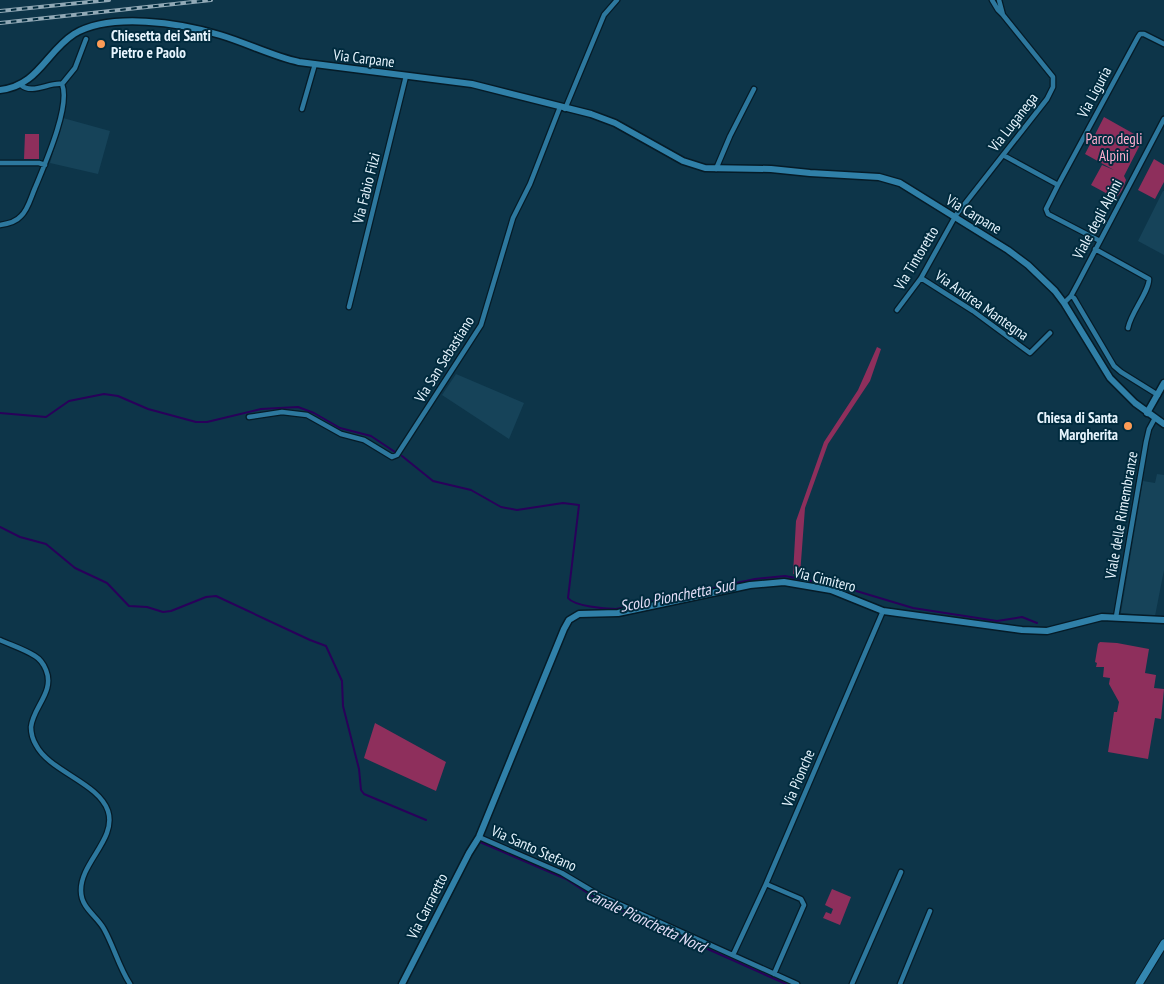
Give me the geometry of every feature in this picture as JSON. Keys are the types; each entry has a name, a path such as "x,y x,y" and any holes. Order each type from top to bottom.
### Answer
{"main road":[{"path":"1139,984 1164,943"}],"street":[{"name":"Via San Sebastiano","path":"249,417 288,411 307,415 341,434 364,440 392,457 397,455 481,324 513,218 530,184 604,15 617,0"},
{"name":"Via Luganega","path":"992,0 1000,0 1003,15"},
{"name":"Via Luganega","path":"954,218 1047,99 1053,87 1053,77 998,10 992,0"},
{"name":"Via Carpane","path":"0,90 21,85 38,72 62,42 88,27 108,22 150,22 212,33 282,57 315,64 472,84 591,114 615,123 683,161 705,168 716,170 771,169 810,174 879,177 900,183 1008,250 1028,265 1055,291 1064,303 1110,378 1122,391 1164,424"},
{"name":"Via Liguria","path":"1058,185 1138,37 1144,34 1164,44"},
{"path":"0,225 11,223 23,215 45,164 62,110 64,98 62,84 75,68 86,39"},
{"path":"302,109 315,64"},
{"name":"Via Fabio Filzi","path":"349,307 406,76"},
{"name":"Via Carpane","path":"21,85 33,88 57,83 62,84"},
{"path":"716,170 730,136 754,89"},
{"name":"Viale degli Alpini","path":"1064,303 1070,296 1162,128 1164,119"},
{"path":"1003,155 1058,185 1046,209 1048,214 1100,241"},
{"path":"0,163 45,164"},
{"name":"Via Tintoretto","path":"898,310 921,278 954,218"},
{"path":"1096,249 1149,279 1148,285 1130,319 1128,328"},
{"name":"Via Andrea Mantegna","path":"921,278 973,311 1030,353 1050,333"},
{"path":"1070,296 1074,298 1118,370 1158,395"},
{"path":"1110,378 1118,370"},
{"path":"1148,413 1164,383"},
{"name":"Viale delle Rimembranze","path":"1116,617 1148,434 1155,418"},
{"name":"Via Cimitero","path":"477,839 497,795 564,629 572,617 579,614 626,612 750,585 784,582 831,590 883,611 1039,632 1102,617 1164,620"},
{"name":"Via Pionche","path":"733,955 766,884 883,611"},
{"path":"0,640 35,656 46,670 48,688 32,726 32,735 37,747 46,757 99,796 109,812 108,829 83,876 81,891 86,907 104,929 130,984"},
{"name":"Via Santo Stefano","path":"477,839 562,873 599,895 797,984"},
{"name":"Via Carraretto","path":"402,984 477,839"},
{"path":"852,984 901,872"},
{"path":"766,884 801,899 804,905 774,974"},
{"path":"900,984 930,911"}],"shaded area":[{"path":"63,118 110,131 98,174 50,163"},
{"path":"1164,191 1164,255 1138,241"},
{"path":"456,374 524,403 509,439 442,395"},
{"path":"1157,474 1164,475 1164,570 1155,616 1121,613 1143,481 1155,483"}],"green space":[{"name":"Parco degli Alpini","path":"1104,117 1143,139 1124,176 1126,180 1122,190 1115,198 1091,185 1102,165 1114,170 1085,154"},
{"path":"25,134 39,134 39,159 24,159"},
{"path":"1154,159 1164,165 1164,182 1155,199 1138,190"},
{"path":"877,347 881,349 870,381 828,444 805,508 800,575 793,574 796,521 824,442 858,390"},
{"path":"1100,642 1149,649 1145,673 1156,675 1154,688 1164,689 1161,719 1155,718 1148,759 1108,752 1114,712 1117,712 1119,702 1109,684 1110,678 1103,677 1104,667 1096,667 1097,663 1095,662"},
{"path":"375,723 446,762 436,791 364,758"},
{"path":"832,889 851,897 840,925 823,918 826,912 831,914 833,909 825,905"}],"waterway":[{"name":"Scolo Pionchetta Sud","path":"0,413 46,417 69,401 104,394 118,396 148,409 196,422 207,422 261,409 298,407 314,413 340,428 371,436 395,452"},
{"name":"Scolo Pionchetta Sud","path":"402,456 433,481 471,490 501,507 517,510 563,503 579,505 568,598 583,605 616,609 755,579 785,576 843,587 913,608 997,621 1022,617 1037,623"},
{"name":"Canale Pionchetta Nord","path":"0,527 20,537 46,544 75,568 107,583 129,606 147,607 163,612 171,611 206,597 216,596 326,646 342,681 343,706 359,769 361,790 364,794 426,820"},
{"name":"Canale Pionchetta Nord","path":"480,842 566,879 600,901 786,984"}],"railway":[{"path":"0,11 109,0"},
{"path":"0,23 211,0"}],"place":[{"name":"Chiesetta dei Santi Pietro e Paolo","path":"101,44"},
{"name":"Chiesa di Santa Margherita","path":"1128,426"}]}
